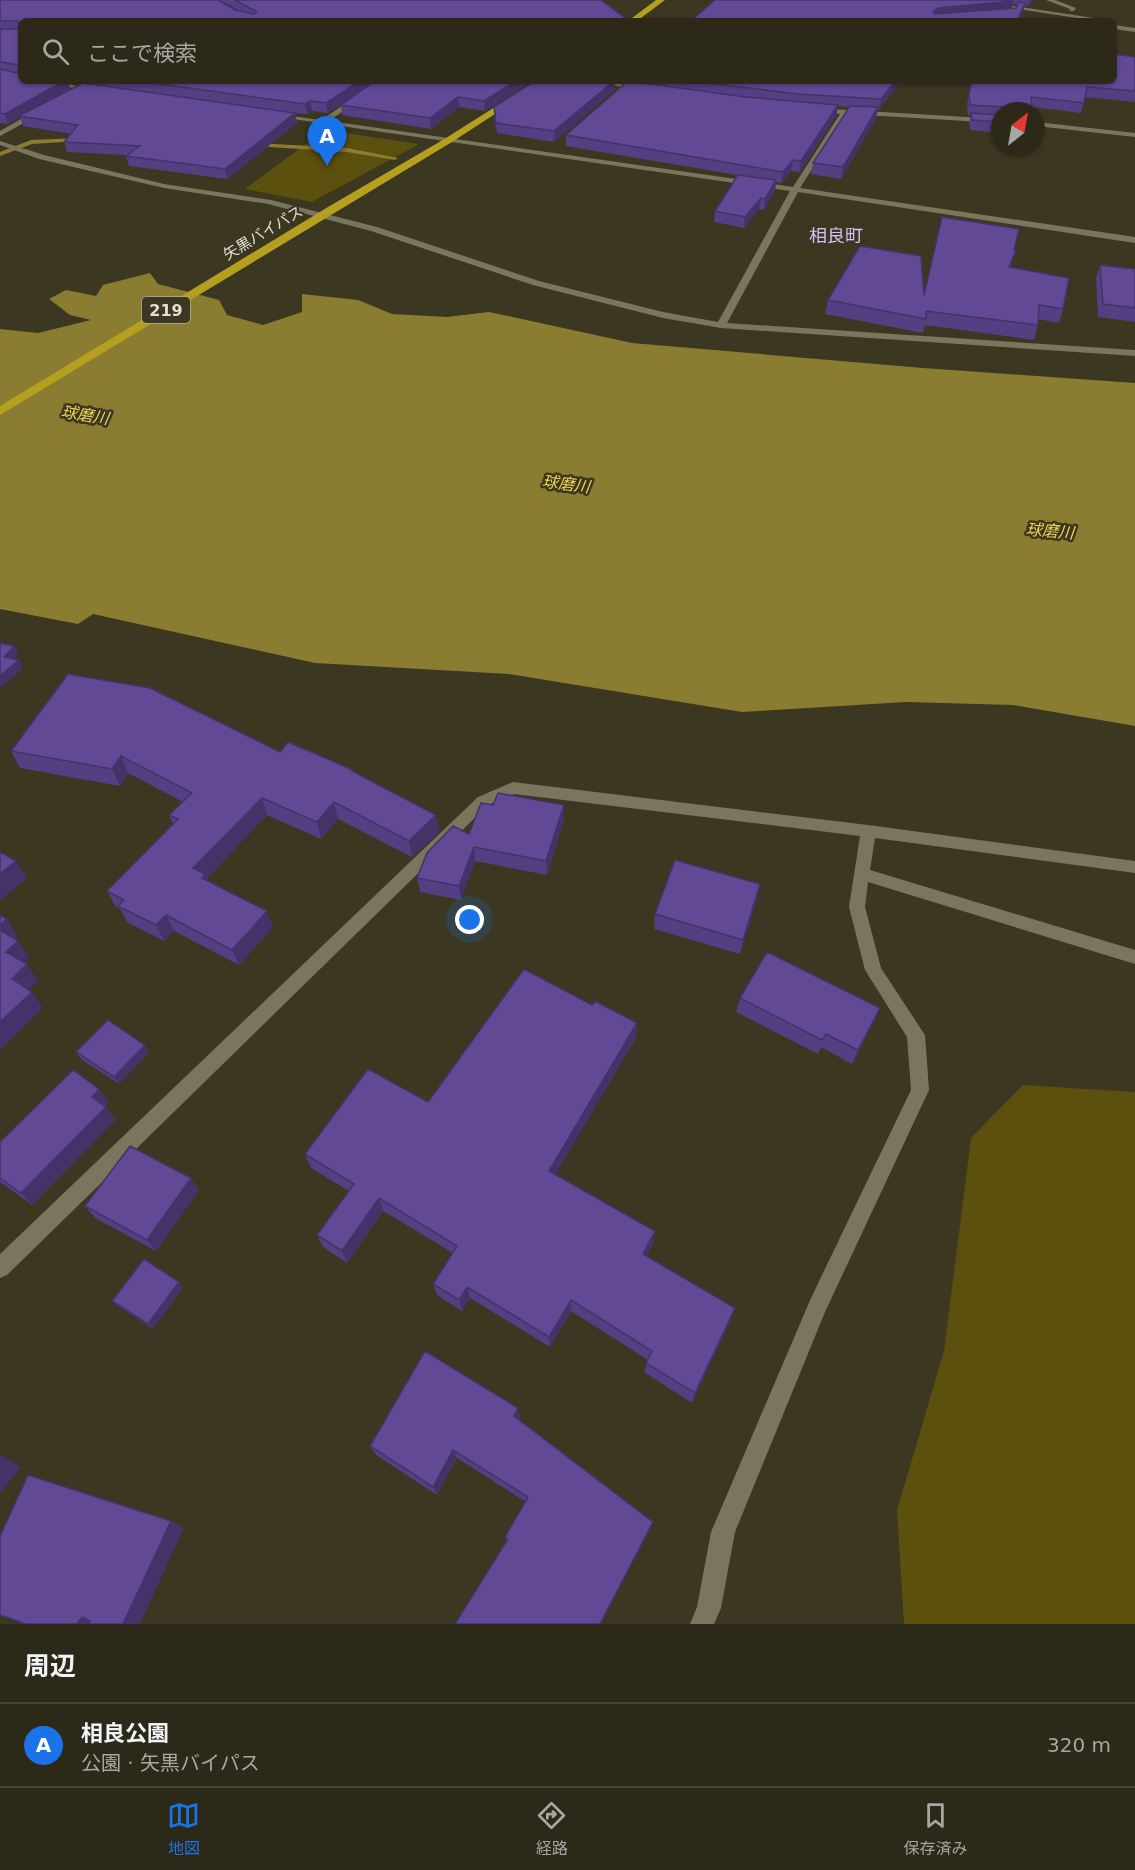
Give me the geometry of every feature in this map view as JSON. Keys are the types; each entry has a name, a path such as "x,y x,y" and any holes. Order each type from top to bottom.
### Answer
{"highway":[{"path":"636,18 661,0"},
{"name":"矢黒バイパス","path":"0,411 331,209 449,140 537,84"}],"street":[{"path":"962,0 1090,18"},
{"path":"1049,0 1073,8 1068,15"},
{"path":"1007,14 1019,13 1054,18"},
{"path":"1117,22 1135,25"},
{"path":"1117,27 1135,30"},
{"path":"58,84 106,91"},
{"path":"73,94 90,84"},
{"path":"323,122 379,84"},
{"path":"610,84 647,90"},
{"path":"616,94 625,87"},
{"path":"808,110 991,121"},
{"path":"0,134 41,111"},
{"path":"722,325 795,190 844,113"},
{"path":"266,114 550,153 1135,240"},
{"path":"1045,125 1135,135"},
{"path":"0,143 42,156 164,186 268,202 374,229 536,283 663,315 722,325 1135,352"},
{"path":"550,153 558,146"},
{"path":"0,1268 483,801 513,788 868,831 1135,867"},
{"path":"702,1624 709,1608 723,1532 818,1305 920,1090 916,1035 873,970 857,907 868,831"},
{"path":"862,874 1135,957"}],"shaded area":[{"path":"325,130 419,144 312,202 245,189"},
{"path":"1023,1085 1135,1092 1135,1624 904,1624 897,1510 944,1351 971,1138"}],"water":[{"name":"球磨川","path":"150,273 158,284 219,300 227,315 263,325 302,312 302,294 358,300 392,314 447,317 489,312 632,343 923,368 1135,383 1135,726 1013,705 906,702 742,712 509,674 315,663 93,614 78,624 0,609 0,329 38,333 91,320 70,315 49,299 66,290 96,296 103,285"}],"building":[{"path":"0,0 218,0 235,10 254,14 257,12 235,0 601,0 625,18 18,18 18,21 0,21"},
{"path":"715,0 1013,1 938,8 933,12 935,14 1016,8 1019,2 1025,3 1018,18 694,18"},
{"path":"0,29 18,29 18,65 0,62"},
{"path":"1117,54 1135,57 1135,91 1087,87 1084,103 1031,97 1031,102 991,102 991,106 970,105 971,84 1117,84"},
{"path":"0,69 17,73 18,84 59,84 5,114 0,113"},
{"path":"81,84 295,113 225,169 126,156 140,146 64,142 78,125 19,116"},
{"path":"161,84 354,84 326,103 310,101 305,104"},
{"path":"371,84 511,84 484,101 458,97 430,118 341,105"},
{"path":"530,84 610,84 554,131 496,123 494,107"},
{"path":"625,84 650,84 746,97 838,105 801,161 793,160 783,172 566,135"},
{"path":"716,84 893,84 881,99 798,94"},
{"path":"850,106 878,107 843,167 813,163"},
{"path":"971,113 991,114 991,121 972,120"},
{"path":"738,175 776,180 765,199 761,198 745,217 715,211"},
{"path":"942,217 1019,229 1014,250 1016,250 1009,267 1069,278 1063,309 1039,305 1038,325 926,311 926,319 828,300 860,246 921,256 924,295"},
{"path":"1100,265 1135,269 1135,308 1103,304"},
{"path":"0,643 14,646 4,657 19,660 0,676"},
{"path":"68,674 150,688 280,752 288,742 353,770 436,815 409,841 334,802 317,822 262,798 193,868 205,874 202,878 267,911 232,950 166,915 156,925 118,906 124,900 107,891 178,819 169,815 192,793 121,756 112,769 11,751"},
{"path":"498,793 564,805 546,861 474,847 459,886 417,878 427,853 453,826 469,834 481,803 493,805"},
{"path":"0,852 16,861 0,874"},
{"path":"675,860 760,884 743,940 655,914"},
{"path":"0,915 7,919 0,925"},
{"path":"0,930 18,941 6,952 27,964 12,979 32,992 0,1022"},
{"path":"767,952 880,1008 858,1050 826,1034 822,1040 740,998"},
{"path":"524,969 592,1005 595,1001 637,1023 549,1171 655,1231 643,1254 735,1308 695,1393 646,1363 652,1351 571,1300 549,1337 467,1287 459,1300 433,1284 457,1246 379,1198 342,1251 317,1235 354,1184 305,1154 368,1069 428,1102"},
{"path":"108,1020 145,1045 114,1077 76,1052"},
{"path":"73,1070 99,1089 92,1097 106,1107 21,1193 0,1178 0,1142"},
{"path":"130,1146 191,1178 147,1240 85,1206"},
{"path":"144,1259 179,1282 148,1324 112,1301"},
{"path":"425,1351 518,1408 514,1416 653,1522 600,1624 455,1624 508,1539 505,1537 528,1497 453,1450 433,1487 370,1446"},
{"path":"28,1475 171,1521 123,1624 89,1624 90,1621 82,1617 77,1624 26,1624 0,1615 0,1536"}],"waterway":[{"path":"0,154 31,142 78,140"},
{"path":"255,145 347,150 395,158"}],"place":[{"name":"相良公園","path":"327,166"}],"district":[{"name":"相良町","path":"836,235"}]}
